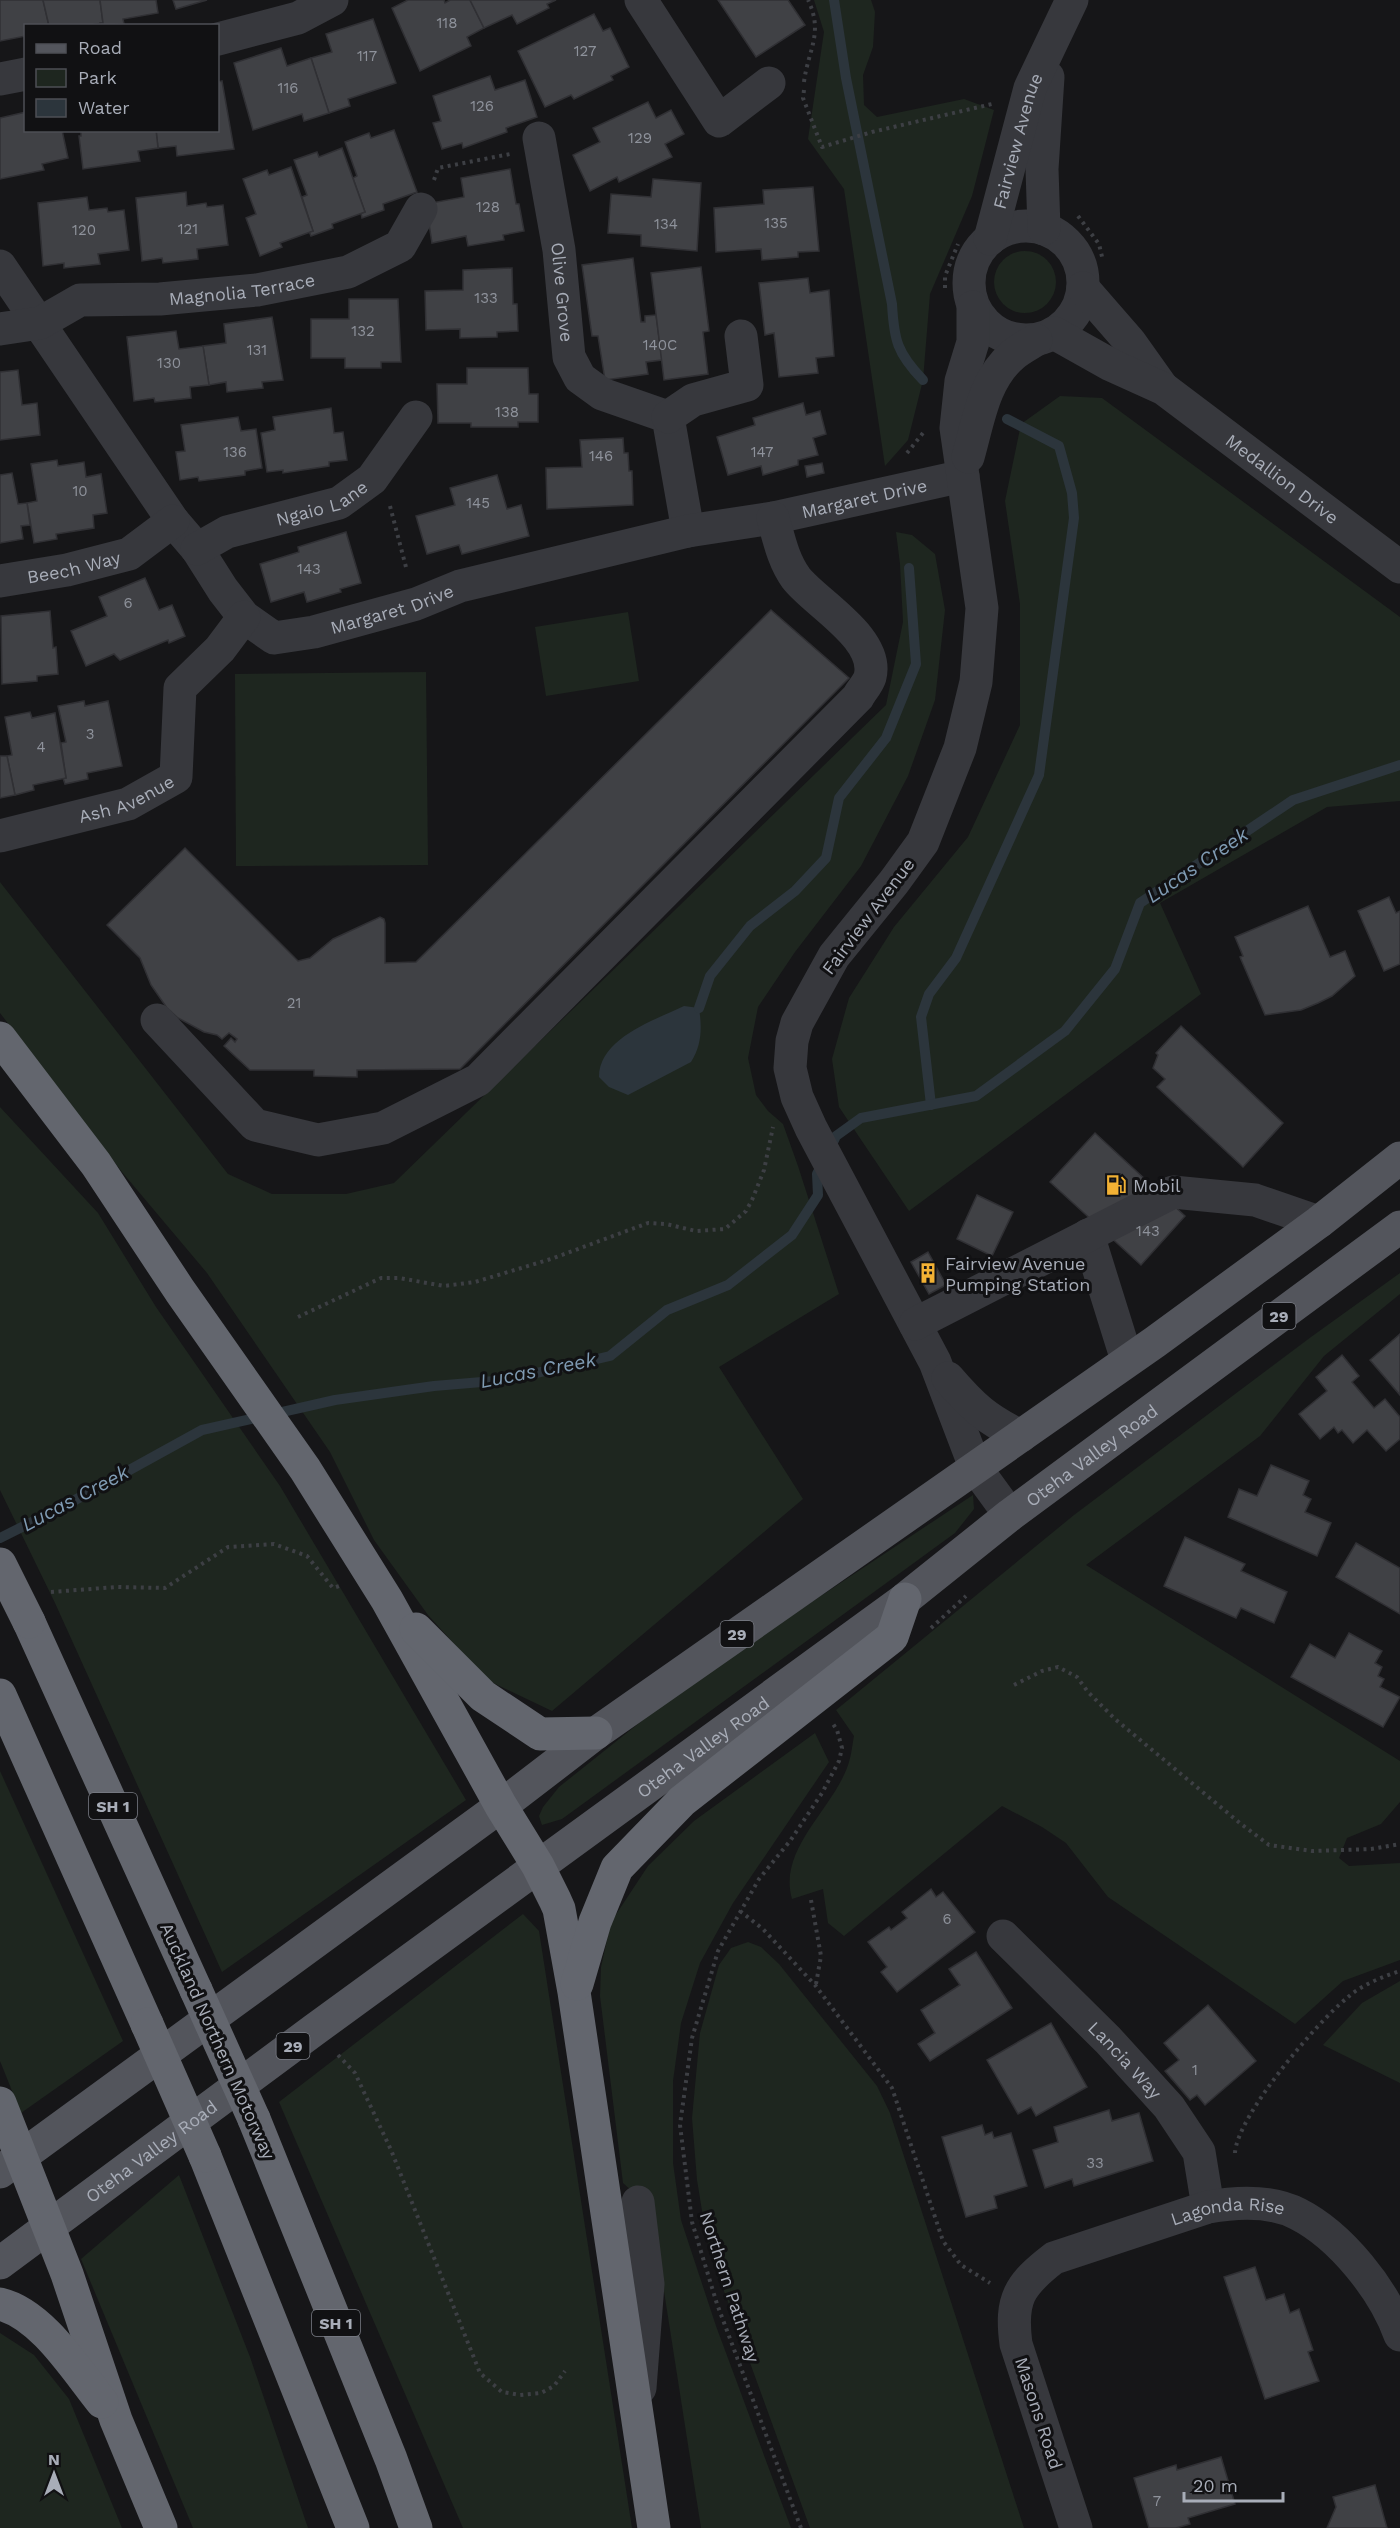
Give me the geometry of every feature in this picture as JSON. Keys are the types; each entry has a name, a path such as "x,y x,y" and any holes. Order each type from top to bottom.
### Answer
{"highway":[{"path":"0,1038 96,1164 180,1291 305,1469 387,1600 501,1806 538,1866 559,1909 574,1992 654,2528"},
{"name":"Auckland Northern Motorway","path":"0,1564 29,1622 255,2119 391,2459 416,2528"},
{"path":"574,1992 595,1922 617,1868 682,1801 892,1637 905,1599"},
{"path":"387,1600 483,1696 540,1734 596,1733"},
{"path":"0,1695 205,2156 353,2528"},
{"path":"0,2103 11,2164 49,2227 117,2420 161,2528"},
{"path":"0,2304 9,2306 39,2326 117,2420"}],"main road":[{"name":"29","path":"11,2164 501,1806 596,1733 1155,1342 1319,1222 1400,1158"},
{"name":"Oteha Valley Road","path":"0,2263 314,2030 905,1599 1010,1515 1400,1227"}],"street":[{"path":"219,39 298,18 332,0"},
{"path":"641,0 719,121 769,83"},
{"name":"Fairview Avenue","path":"990,239 1030,88 1072,0"},
{"name":"Fairview Avenue","path":"1044,229 1042,169 1050,45"},
{"path":"0,79 24,74"},
{"name":"Olive Grove","path":"541,149 559,250 569,357 580,378 602,394 668,417"},
{"name":"Magnolia Terrace","path":"40,323 80,300 160,299 257,290 348,272 400,246 421,209"},
{"path":"1025,226 1044,229 1061,238 1074,252 1082,269 1094,277 1069,322 1045,336 1017,340 999,334 984,322 973,307 968,289 970,270 977,252 990,239 1007,229 1025,226"},
{"name":"Margaret Drive","path":"0,266 173,521 197,549 244,617 274,638 314,632 416,603 460,586 688,531 773,518 963,476"},
{"name":"Medallion Drive","path":"1094,277 1130,342 1164,389"},
{"name":"Fairview Avenue","path":"973,307 973,342 957,405 956,428 982,608 976,682 960,748 923,842 834,956 797,1023 789,1057 797,1097 811,1128 935,1362 975,1467 1010,1515"},
{"path":"0,329 40,323"},
{"path":"688,531 668,417 693,400 747,385 741,336"},
{"name":"Fairview Avenue","path":"963,476 975,431 993,380 1011,356 1045,336"},
{"name":"Medallion Drive","path":"1045,336 1164,389 1400,567"},
{"name":"Ngaio Lane","path":"197,549 226,532 339,503 372,479 416,417"},
{"path":"157,1020 255,1125 318,1140 383,1128 478,1080 858,697 870,677 869,659 855,633 835,612 808,591 788,565 773,518"},
{"name":"Beech Way","path":"0,581 67,570 129,554 173,521"},
{"name":"Ash Avenue","path":"0,836 128,804 176,777 180,688 220,649 244,617"},
{"path":"915,1324 1173,1192 1255,1200 1319,1222"},
{"path":"1088,1235 1127,1360"},
{"name":"Fairview Avenue","path":"935,1362 968,1401 992,1422 1021,1436"},
{"name":"Lancia Way","path":"1003,1936 1108,2040 1168,2107 1199,2152 1220,2205"},
{"path":"638,2202 648,2284 638,2421"},
{"name":"Lagonda Rise","path":"1017,2297 1033,2274 1054,2258 1220,2205 1264,2205 1297,2213 1343,2248 1366,2275 1396,2324 1400,2335"},
{"name":"Masons Road","path":"1017,2297 1013,2319 1016,2344 1076,2528"}],"path":[{"path":"808,0 816,24 803,98 822,147 872,132 995,103"},
{"path":"421,209 427,202 438,168 541,149"},
{"path":"1076,214 1099,244 1094,277"},
{"path":"360,488 390,504 416,603"},
{"path":"298,1317 381,1278 399,1278 444,1286 475,1282 551,1259 648,1223 673,1225 696,1231 725,1228 746,1211 752,1200 764,1170 773,1124"},
{"path":"47,1593 117,1587 165,1588 228,1546 274,1544 307,1556 333,1588 369,1571"},
{"path":"927,1631 970,1593"},
{"path":"1014,1685 1042,1671 1058,1667 1077,1677 1088,1692 1115,1719 1269,1845 1312,1851 1371,1849 1400,1844"},
{"name":"Northern Pathway","path":"801,2528 717,2304 692,2222 680,2125 692,2038 718,1951 759,1880 790,1841 822,1793 839,1761 842,1748 837,1730 815,1699"},
{"path":"811,1900 821,1956 815,1985"},
{"path":"740,1911 764,1929 815,1985 892,2088 943,2241 961,2265 994,2286 1017,2297"},
{"path":"1220,2205 1236,2142 1256,2104 1319,2023 1349,1996 1384,1976 1400,1971"},
{"path":"314,2030 355,2073 391,2150 480,2373 502,2392 520,2395 541,2393 554,2386 565,2371"}],"green space":[{"path":"814,0 871,0 875,12 873,47 863,75 864,105 877,117 964,99 994,110 972,196 930,294 923,380 908,440 885,466 844,189 808,139 824,32"},
{"path":"1019,251 1031,251 1047,260 1054,270 1056,282 1054,294 1047,304 1031,313 1019,313 1008,308 999,299 994,288 994,276 999,265 1008,256"},
{"path":"1060,396 1102,398 1400,617 1400,801 1327,807 1160,903 1201,994 909,1211 839,1107 832,1059 849,998 894,927 968,837 1020,725 1020,604 1005,501 1021,424"},
{"path":"896,532 912,535 935,554 945,610 935,700 908,776 861,866 795,952 758,1007 748,1058 756,1095 768,1111 783,1124 839,1294 719,1367 803,1499 552,1711 487,1680 428,1615 374,1540 330,1452 207,1273 122,1172 0,1013 0,882 228,1174 272,1194 346,1194 394,1183 886,705 903,622"},
{"path":"628,612 639,681 546,696 535,627"},
{"path":"426,672 428,865 236,866 235,674"},
{"path":"0,1107 98,1213 156,1307 280,1486 466,1800 222,1972 55,1603 0,1490"},
{"path":"1400,1273 1400,1294 1324,1356 1260,1436 1086,1565 1400,1761 1400,1802 1381,1824 1347,1838 1339,1858 1349,1866 1400,1863 1400,1960 1343,1981 1295,2024 1108,1897 1066,1843 1042,1827 1002,1806 844,1936 828,1923 823,1889 792,1899 790,1881 792,1864 808,1832 839,1784 850,1756 854,1736 836,1710 1074,1515"},
{"path":"973,1495 974,1509 955,1533 562,1819 542,1825 539,1816 543,1807 559,1787 688,1684"},
{"path":"815,1733 829,1762 733,1903 700,1963 681,2023 673,2081 673,2163 681,2220 716,2326 791,2528 701,2528 651,2208 623,2183 600,1996 601,1967 611,1922 648,1866 694,1821"},
{"path":"0,1771 123,2041 21,2113 0,2061"},
{"path":"523,1914 539,1931 632,2528 463,2528 279,2102"},
{"path":"748,1942 761,1947 779,1964 877,2086 890,2113 1024,2528 810,2528 716,2269 706,2235 697,2180 692,2118 700,2033 719,1965 731,1948"},
{"path":"1400,1981 1400,2083 1323,2045 1362,2003"},
{"path":"179,2175 250,2357 308,2528 193,2528 81,2259"},
{"path":"0,2333 34,2355 69,2399 122,2528 0,2528"}],"water":[{"path":"684,1006 699,1008 700,1015 699,1042 691,1062 628,1095 609,1087 599,1077 601,1063 618,1041 644,1024"}],"building":[{"path":"0,0 43,0 49,24 24,24 24,36 0,41"},
{"path":"43,0 100,0 103,23 49,24"},
{"path":"100,0 156,0 158,13 123,19 124,24 100,24 103,23"},
{"path":"173,0 207,0 176,9"},
{"path":"408,0 444,0 445,3 450,0 470,0 484,28 467,37 471,46 420,71 392,8"},
{"path":"470,0 556,0 547,4 549,8 517,24 512,15 484,28"},
{"path":"718,0 788,0 805,25 756,57"},
{"path":"594,14 603,31 610,28 629,67 611,76 613,80 574,99 571,95 545,107 518,51"},
{"path":"373,19 396,83 348,99 350,106 329,113 311,58 332,52 326,34"},
{"path":"281,48 287,66 311,58 329,113 304,121 302,114 253,130 234,63"},
{"path":"490,76 495,90 525,80 537,117 506,128 507,132 463,148 462,143 442,149 433,123 441,121 433,96"},
{"path":"222,81 234,149 177,156 176,146 158,148 156,132 219,132 219,82"},
{"path":"648,102 656,118 671,110 684,134 665,144 672,157 619,182 617,177 590,191 573,155 600,142 593,128"},
{"path":"24,112 24,132 62,132 68,158 42,164 44,170 0,179 0,118"},
{"path":"394,130 417,192 383,204 384,210 362,218 361,213 365,212 353,178 357,176 345,142 369,133 371,138"},
{"path":"81,132 156,132 158,148 138,151 140,161 83,169 79,136"},
{"path":"342,148 365,212 332,224 333,228 311,236 309,231 313,231 302,197 307,195 294,160 317,152 319,157"},
{"path":"291,167 313,231 280,243 282,247 260,256 246,218 256,214 243,179 267,170 269,175"},
{"path":"510,169 516,204 519,204 524,231 503,235 504,240 468,246 466,236 432,243 426,204 464,197 461,178"},
{"path":"653,179 701,183 697,251 641,246 641,235 608,233 611,194 651,197"},
{"path":"813,187 819,251 798,252 798,257 762,260 761,249 716,252 714,208 764,204 763,190"},
{"path":"186,192 187,206 206,203 207,207 223,205 228,245 197,249 198,259 163,263 162,258 142,261 136,198"},
{"path":"87,197 89,210 107,208 108,212 124,210 129,250 98,254 100,264 64,268 64,263 43,266 38,203"},
{"path":"633,258 641,322 645,322 645,316 656,315 662,360 646,362 648,374 605,380 598,336 592,336 582,265"},
{"path":"701,267 709,331 703,332 708,374 664,380 651,273"},
{"path":"512,268 513,304 517,304 518,331 497,332 497,337 460,338 460,329 426,330 425,291 463,290 463,270"},
{"path":"808,278 810,293 829,290 834,356 816,358 818,373 779,377 774,333 765,335 759,283"},
{"path":"349,299 398,299 401,362 381,362 381,368 345,368 345,358 311,358 311,319 349,319"},
{"path":"272,317 283,380 262,382 263,388 227,392 226,382 209,385 203,346 226,343 224,324"},
{"path":"176,331 179,349 203,346 209,385 190,387 191,398 155,402 154,398 134,401 127,337"},
{"path":"467,368 528,368 529,394 538,394 538,422 518,422 518,427 471,427 471,423 438,423 437,384 467,384"},
{"path":"18,370 22,405 37,403 40,435 0,440 0,372"},
{"path":"803,403 806,415 820,411 826,434 813,438 818,455 798,460 798,465 763,475 761,466 728,475 717,437 755,425 753,418"},
{"path":"331,408 334,433 343,432 347,460 329,462 329,466 283,473 283,470 267,472 261,433 275,430 273,417"},
{"path":"238,417 241,431 256,429 262,468 245,471 245,475 199,481 198,477 180,480 176,452 185,451 181,425"},
{"path":"623,438 624,453 628,453 629,471 632,471 633,505 547,509 546,468 582,467 580,440"},
{"path":"57,460 58,466 84,462 86,477 101,474 107,513 93,515 94,528 56,534 57,539 34,543 27,503 37,501 31,464"},
{"path":"822,463 824,473 807,477 805,466"},
{"path":"12,473 18,504 27,503 30,525 21,526 23,539 0,543 0,475"},
{"path":"497,475 507,509 521,505 529,536 462,554 459,545 427,554 416,516 455,505 450,488"},
{"path":"346,532 361,583 340,589 341,592 307,602 304,592 271,602 260,564 299,552 298,547"},
{"path":"145,578 159,610 172,605 185,636 169,643 168,640 120,660 114,654 86,666 71,631 107,616 99,597"},
{"path":"771,610 849,678 460,1069 357,1070 357,1077 314,1076 314,1070 250,1070 224,1046 231,1038 235,1042 237,1039 229,1033 222,1039 217,1035 204,1032 178,1018 167,1008 151,985 140,958 107,925 185,848 298,961 310,958 333,939 380,917 385,923 385,963 416,962"},
{"path":"50,611 58,674 37,676 37,681 2,684 1,616"},
{"path":"84,701 85,706 108,701 122,766 87,773 88,779 65,784 61,743 66,742 58,706"},
{"path":"30,712 32,718 55,713 66,778 33,785 34,790 15,795 7,756 12,755 5,717"},
{"path":"0,756 7,756 15,795 0,798"},
{"path":"1389,897 1396,913 1400,911 1400,964 1384,971 1358,911"},
{"path":"1308,906 1330,957 1345,951 1355,976 1332,996 1318,1003 1301,1010 1265,1015 1240,957 1243,956 1235,937"},
{"path":"1181,1026 1283,1123 1243,1167 1157,1087 1165,1079 1153,1068 1158,1055 1156,1053"},
{"path":"1095,1133 1185,1216 1141,1265 1050,1182"},
{"path":"977,1195 1013,1212 992,1256 957,1239"},
{"name":"Fairview Avenue Pumping Station","path":"928,1252 946,1285 929,1294 911,1262"},
{"path":"1400,1334 1400,1395 1370,1360"},
{"path":"1342,1355 1359,1376 1352,1382 1374,1408 1385,1399 1400,1417 1400,1439 1386,1451 1367,1430 1353,1443 1342,1430 1338,1433 1334,1427 1320,1439 1299,1414 1327,1391 1316,1377"},
{"path":"1271,1465 1309,1481 1303,1495 1311,1499 1305,1512 1331,1523 1317,1556 1228,1517 1239,1489 1257,1496"},
{"path":"1185,1537 1245,1564 1241,1571 1287,1592 1274,1623 1241,1608 1236,1618 1164,1586"},
{"path":"1356,1543 1400,1568 1400,1614 1336,1577"},
{"path":"1349,1633 1382,1651 1375,1663 1382,1667 1378,1676 1384,1679 1380,1687 1400,1697 1383,1727 1291,1677 1310,1644 1335,1658"},
{"path":"931,1889 936,1897 943,1892 975,1932 897,1992 881,1972 887,1967 868,1942 889,1927 891,1930 907,1918 902,1912"},
{"path":"976,1952 1012,2008 930,2061 918,2044 935,2033 921,2010 960,1985 949,1969"},
{"path":"1208,2005 1256,2061 1205,2105 1197,2095 1190,2100 1165,2071 1179,2060 1164,2043"},
{"path":"1051,2023 1087,2087 1036,2116 1031,2107 1018,2114 987,2060"},
{"path":"1109,2110 1112,2121 1139,2113 1153,2161 1074,2186 1072,2179 1045,2188 1033,2150 1058,2142 1054,2127"},
{"path":"982,2125 985,2135 992,2132 994,2138 1011,2133 1027,2186 994,2196 997,2208 966,2217 942,2137"},
{"path":"1255,2267 1266,2300 1284,2294 1290,2313 1299,2309 1313,2350 1308,2352 1319,2381 1265,2399 1224,2277"},
{"path":"1221,2457 1235,2504 1188,2518 1190,2524 1176,2528 1149,2528 1134,2478 1176,2465 1177,2470"},
{"path":"1375,2485 1387,2528 1327,2528 1336,2507 1333,2497"}],"waterway":[{"path":"834,0 846,78 892,304 896,337 907,362 923,380"},
{"path":"931,1105 921,1017 929,994 956,958 1039,775 1074,518 1072,493 1059,446 1007,419"},
{"path":"699,1008 710,976 750,926 795,891 826,858 839,798 886,738 916,664 909,568"},
{"name":"Lucas Creek","path":"830,1149 836,1136 861,1118 976,1096 1065,1031 1115,969 1140,903 1293,800 1400,765"},
{"name":"Lucas Creek","path":"0,1538 66,1505 202,1430 335,1400 434,1386 506,1380 610,1356 667,1310 728,1285 792,1235 818,1195 817,1174 823,1163"}],"place":[{"name":"Mobil","path":"1116,1185"},
{"name":"Fairview Avenue Pumping Station","path":"928,1273"}]}
